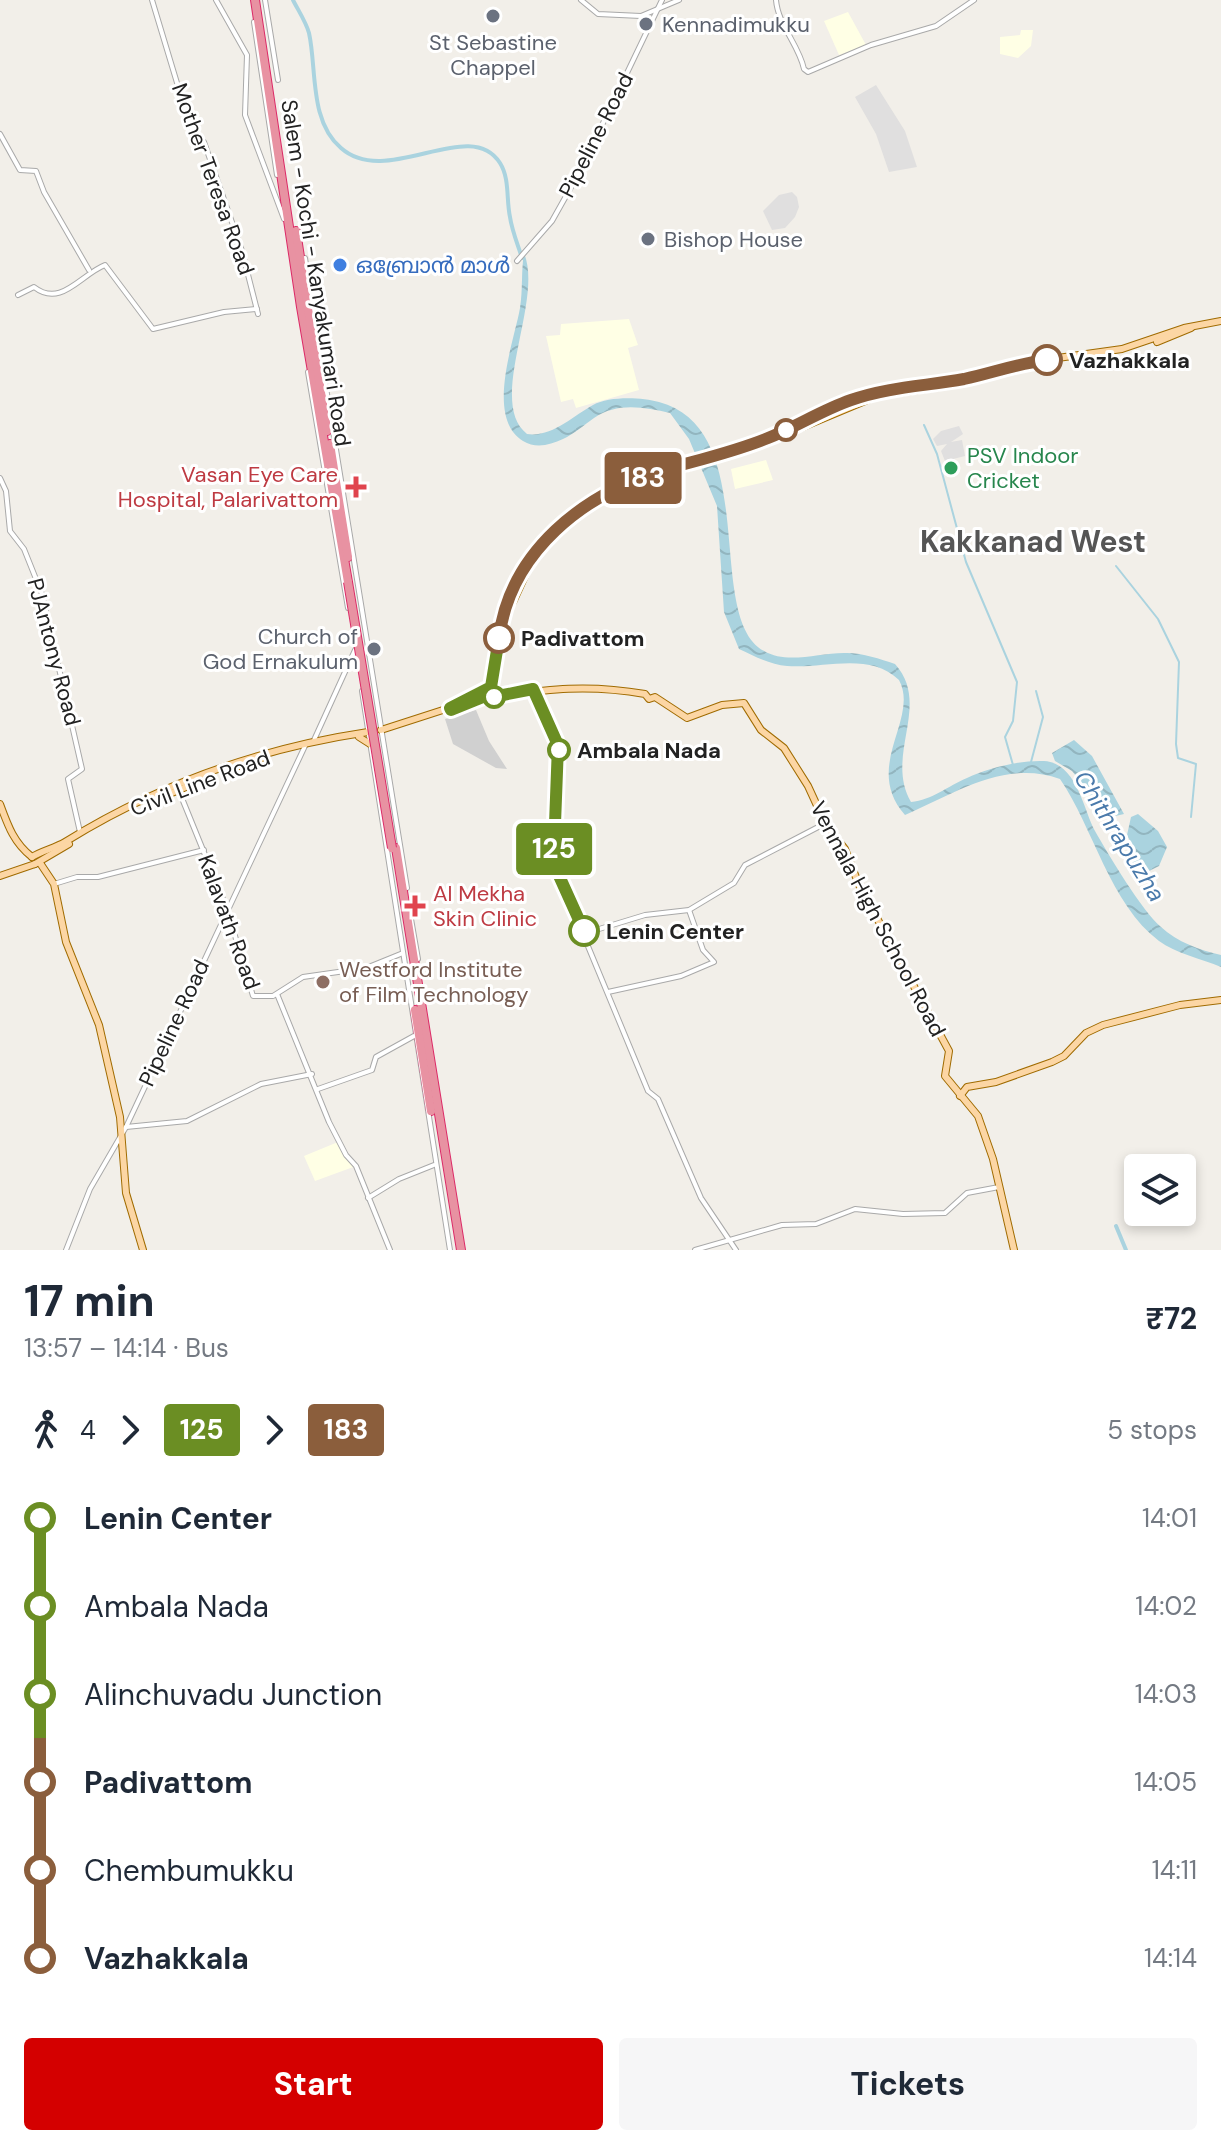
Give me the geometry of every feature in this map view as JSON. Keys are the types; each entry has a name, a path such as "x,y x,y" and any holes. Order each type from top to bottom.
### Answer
{"highway":[{"name":"Salem - Kochi - Kanyakumari Road","path":"258,0 295,283 316,376"},
{"name":"Salem - Kochi - Kanyakumari Road","path":"262,28 276,81 316,376 402,906 445,1201 455,1232"},
{"name":"Salem - Kochi - Kanyakumari Road","path":"419,1029 438,1103 458,1250"}],"main road":[{"path":"857,400 1030,365 1122,352 1221,321"},
{"path":"382,732 453,709 486,692 494,683 500,625 525,566 544,539 596,498 664,470 698,463 767,439 857,400 894,388 974,377 1029,362 1166,337"},
{"path":"488,695 496,685 503,628 512,599"},
{"name":"Vennala High School Road","path":"529,690 606,689 645,694 649,699 655,697 684,717 742,701 761,730 780,743 796,766 825,823 845,849 859,885 949,1051 945,1076 978,1116 1014,1250"},
{"path":"382,732 488,695 529,690"},
{"path":"379,720 391,727"},
{"name":"Civil Line Road","path":"38,860 106,820 152,798 305,746 368,731"},
{"path":"357,735 370,744"},
{"name":"Civil Line Road","path":"38,860 80,832 250,757 314,740 357,735"},
{"path":"0,804 20,848 38,860 54,884 66,942 99,1025 122,1135 126,1193 143,1250"},
{"path":"0,876 38,860"},
{"path":"960,1096 967,1087 996,1082 1052,1062 1091,1029 1180,1005 1221,1000"}],"street":[{"name":"Mother Teresa Road","path":"90,271 110,267 153,329 206,315 258,311 230,215 204,142 190,126 152,0"},
{"path":"216,0 247,55 244,83 248,128 284,219"},
{"path":"258,0 284,219 295,283"},
{"path":"258,0 276,81"},
{"path":"581,0 598,14 641,16 679,0"},
{"name":"Pipeline Road","path":"517,261 552,221 579,173 662,0"},
{"path":"776,0 776,9 808,72 871,45 936,26 974,0"},
{"path":"641,16 646,32"},
{"path":"0,134 20,170 36,171 44,192 90,271 62,294 45,294 34,287 18,295"},
{"path":"302,259 345,553"},
{"path":"306,355 345,553"},
{"name":"PJAntony Road","path":"0,478 6,491 10,531 24,549 42,594 61,690 76,737 82,769 68,779 80,832"},
{"name":"Salem - Kochi - Kanyakumari Road","path":"345,553 355,650 378,794 402,906"},
{"name":"Salem - Kochi - Kanyakumari Road","path":"345,553 373,680 392,793 402,906"},
{"path":"314,740 355,650"},
{"path":"361,685 373,680"},
{"path":"361,685 374,686"},
{"path":"529,690 558,745 556,869 586,933 648,1091 658,1099 701,1198 736,1250"},
{"name":"Pipeline Road","path":"66,1250 96,1178 126,1127 305,746"},
{"path":"376,781 389,779"},
{"name":"Kalavath Road","path":"179,791 227,909 253,996 277,994 305,977 366,968 403,953"},
{"path":"378,794 392,793"},
{"path":"586,933 645,915 689,910 734,883 745,865 825,823"},
{"path":"54,884 204,850"},
{"path":"402,906 403,953 419,1029 435,1165 458,1250"},
{"path":"402,906 438,1103 458,1250"},
{"path":"607,992 681,976 714,962 703,950 689,910"},
{"path":"277,994 329,1122 346,1155 356,1166 390,1250"},
{"path":"318,1089 372,1070 376,1057 419,1029"},
{"path":"126,1127 187,1121 261,1084 312,1074"},
{"path":"368,1198 399,1179 435,1165"},
{"path":"695,1250 782,1225 816,1224 855,1209 903,1214 945,1213 967,1193 999,1187"}],"shaded area":[{"path":"848,12 866,45 839,55 824,21"},
{"path":"1021,30 1033,30 1031,46 1018,58 1000,54 1000,37 1020,35"},
{"path":"876,85 905,131 917,167 889,172 876,134 855,97"},
{"path":"792,192 797,197 799,207 795,217 785,228 772,230 763,211 779,195"},
{"path":"629,319 638,345 628,348 639,390 576,408 573,399 561,402 546,336 560,335 561,324"},
{"path":"959,426 963,434 951,442 962,440 965,456 945,461 941,451 947,444 937,446 933,439 941,431"},
{"path":"766,460 773,480 735,489 731,469"},
{"path":"476,710 489,741 507,769 496,768 453,744 445,719"},
{"path":"338,1142 356,1166 315,1181 304,1156"}],"water":[{"path":"524,253 528,273 527,297 513,375 512,399 516,419 527,434 545,433 593,405 616,399 659,402 691,419 711,448 722,484 736,602 746,632 764,651 794,658 853,653 895,664 905,680 909,696 902,766 904,784 911,802 933,796 975,774 1004,765 1044,761 1064,770 1077,788 1101,841 1144,908 1174,937 1221,955 1221,967 1165,945 1142,925 1115,886 1060,779 1040,774 1000,776 961,789 905,815 893,797 889,779 890,761 903,711 904,695 899,680 874,666 846,663 781,665 739,649 724,612 717,506 689,439 670,413 641,408 612,410 594,418 567,437 543,445 523,441 512,430 506,415 505,379 520,308"},
{"path":"1074,740 1092,756 1124,814 1103,819 1088,791 1072,771 1055,761 1052,753"},
{"path":"1138,814 1158,831 1167,847 1159,866 1145,873 1126,862 1126,853 1133,847 1127,835 1131,817"}],"waterway":[{"name":"Chithrapuzha","path":"293,0 309,33 319,109 331,137 341,148 360,158 381,161 449,148 469,146 486,150 503,169 511,222 522,258"},
{"path":"924,425 937,454 966,562 1017,682 1013,721 1005,737 1013,765"},
{"path":"1116,566 1158,619 1179,662 1176,744 1178,758 1196,764 1191,817"},
{"path":"1031,762 1043,717 1036,691"},
{"path":"1116,1226 1126,1250"}],"bus line":[{"name":"183","path":"499,638 500,625 517,582 534,552 552,532 596,498 664,470 767,439 850,400 881,391 956,380 1047,360"},
{"name":"125","path":"499,638 494,683 486,692 450,708 488,695 493,697 533,689 558,745 560,757 555,797 556,869 584,931"}],"place":[{"name":"St Sebastine Chappel","path":"493,16"},
{"name":"Kennadimukku","path":"646,24"},
{"name":"Bishop House","path":"648,239"},
{"name":"ഒബ്രോൻ മാൾ","path":"340,265"},
{"name":"Vazhakkala","path":"1047,360"},
{"name":"PSV Indoor Cricket","path":"951,468"},
{"name":"Vasan Eye Care Hospital, Palarivattom","path":"356,487"},
{"name":"Padivattom","path":"499,638"},
{"name":"Church of God Ernakulum","path":"374,649"},
{"name":"Ambala Nada","path":"559,750"},
{"name":"Al Mekha Skin Clinic","path":"415,906"},
{"name":"Lenin Center","path":"584,931"},
{"name":"Westford Institute of Film Technology","path":"323,982"}],"district":[{"name":"Kakkanad West","path":"1033,541"}]}
